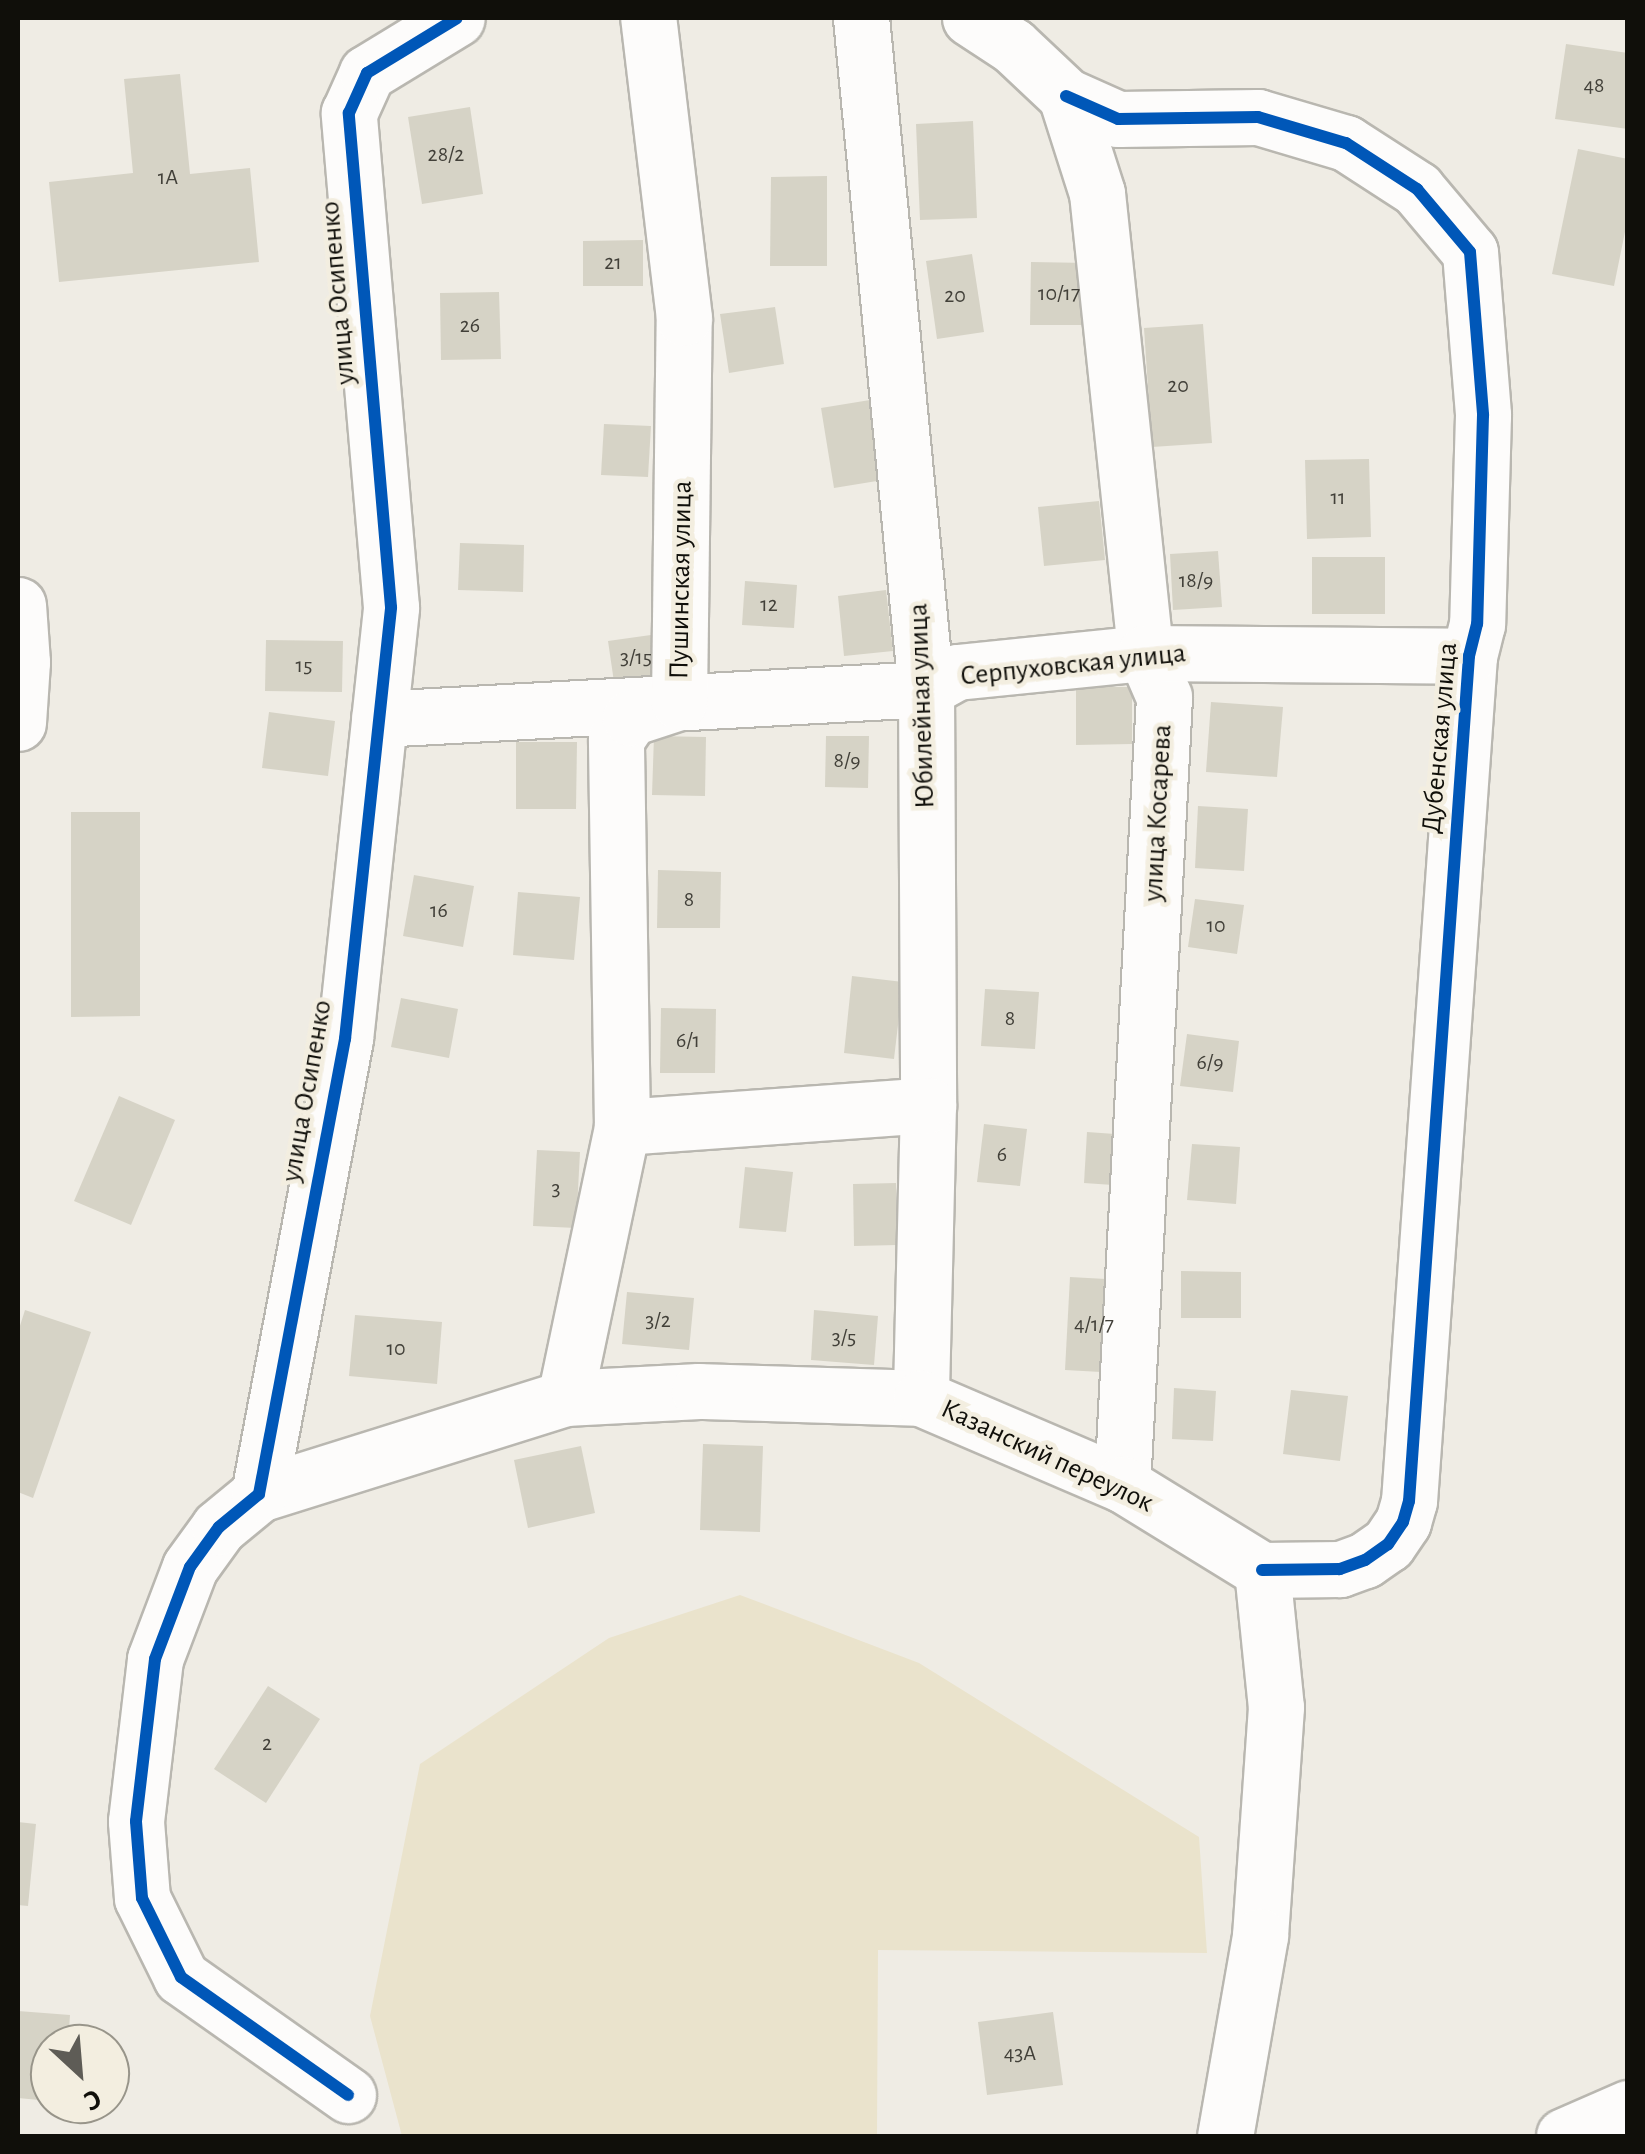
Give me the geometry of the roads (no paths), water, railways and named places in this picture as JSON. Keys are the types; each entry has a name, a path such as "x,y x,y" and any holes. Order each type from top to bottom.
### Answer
{"street":[{"name":"улица Осипенко","path":"259,1494 344,1039 391,606 349,113 366,74 458,18"},
{"name":"Пушинская улица","path":"564,1398 622,1127 616,739 630,718 679,702 684,318 648,18"},
{"name":"Юбилейная улица","path":"861,18 926,688 928,1106 922,1398"},
{"name":"улица Косарева","path":"970,18 1013,46 1066,96 1097,194 1145,653 1164,696 1122,1484"},
{"name":"Дубенская улица","path":"1066,96 1118,119 1258,117 1346,143 1417,189 1470,252 1484,415 1476,624 1470,656 1408,1501 1403,1522 1388,1544 1365,1560 1340,1569 1262,1570"},
{"path":"18,605 22,662 18,723"},
{"name":"Серпуховская улица","path":"379,718 926,688 958,672 1145,653 1470,656"},
{"path":"622,1127 928,1106"},
{"name":"Казанский переулок","path":"259,1494 564,1398 698,1391 922,1398 1122,1484 1262,1570"},
{"path":"259,1494 218,1527 190,1567 154,1658 136,1821 142,1898 181,1977 348,2095"},
{"path":"1225,2136 1260,1936 1276,1707 1262,1570"},
{"path":"1564,2136 1628,2108"}]}
